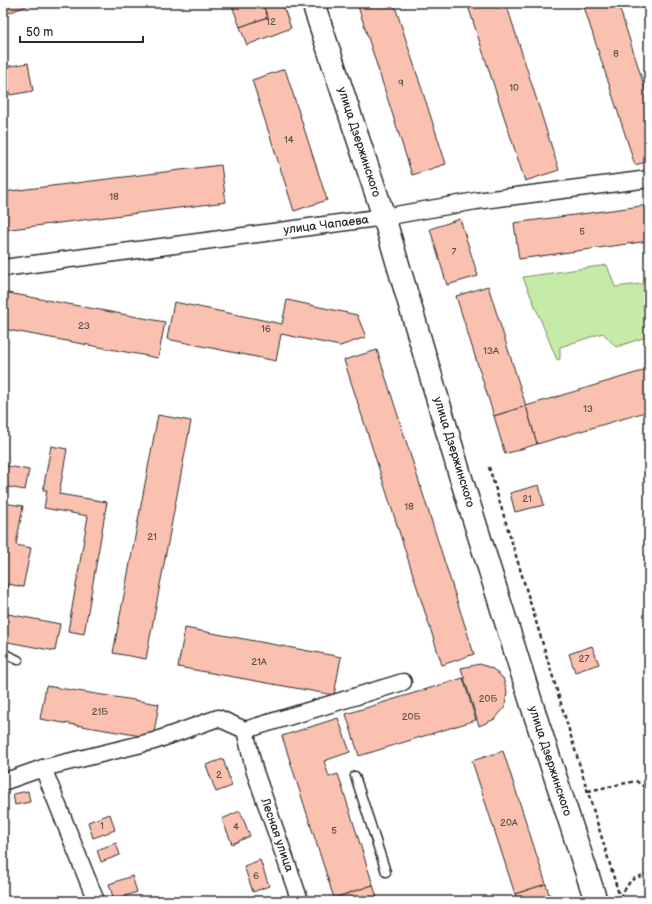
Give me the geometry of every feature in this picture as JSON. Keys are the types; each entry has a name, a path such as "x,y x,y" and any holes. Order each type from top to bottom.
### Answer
{"main road":[{"name":"улица Дзержинского","path":"313,3 384,217 460,475 535,714 596,901"}],"street":[{"name":"улица Чапаева","path":"3,268 384,217 476,201 649,179"},
{"path":"3,782 43,768 154,742 218,718 245,730 403,682"},
{"name":"Лесная улица","path":"245,730 254,769 300,901"},
{"path":"43,768 96,901"}],"lane":[{"path":"3,652 18,660"},
{"path":"355,776 386,872"}],"path":[{"path":"489,466 621,899"},
{"path":"588,791 636,781 649,790"},
{"path":"621,899 631,880 649,873"}],"green space":[{"path":"607,265 615,287 649,283 649,336 616,347 603,333 560,347 560,359 557,360 523,277"}],"building":[{"path":"3,3 34,3 3,15"},
{"path":"231,3 262,3 268,17 240,27"},
{"path":"262,3 282,3 291,28 247,45 240,27 268,17"},
{"path":"357,3 394,3 446,164 412,175"},
{"path":"478,3 506,3 559,170 525,181 468,6"},
{"path":"595,3 618,3 649,101 649,161 635,165 584,7"},
{"path":"28,63 33,91 10,95 5,67"},
{"path":"285,69 327,200 294,211 252,80"},
{"path":"221,165 226,202 3,230 3,192"},
{"path":"649,205 649,241 519,259 514,223"},
{"path":"460,219 478,276 447,285 430,229"},
{"path":"488,286 526,406 494,416 456,296"},
{"path":"3,292 165,322 158,358 3,329"},
{"path":"287,300 357,315 366,337 340,346 281,334 276,361 167,339 174,302 282,324"},
{"path":"377,350 474,654 442,665 344,360"},
{"path":"649,369 649,411 537,444 526,406"},
{"path":"526,406 537,444 505,454 494,416"},
{"path":"158,415 191,421 146,659 113,653"},
{"path":"51,446 67,449 59,494 107,502 84,634 68,631 88,516 44,508 47,490 43,490"},
{"path":"3,465 29,470 25,490 3,486"},
{"path":"539,485 544,505 515,512 510,493"},
{"path":"3,503 23,506 16,545 31,548 23,587 8,584 3,612"},
{"path":"3,613 60,624 55,651 3,641"},
{"path":"185,628 341,657 334,695 178,667"},
{"path":"592,646 599,664 575,672 569,654"},
{"path":"480,664 493,669 503,678 507,691 505,707 495,719 479,726 461,668"},
{"path":"463,678 476,720 359,756 346,714"},
{"path":"46,686 159,704 153,738 40,719"},
{"path":"338,718 350,752 324,761 329,777 338,774 373,885 334,898 282,736"},
{"path":"503,751 546,884 515,894 472,761"},
{"path":"223,759 232,786 216,792 206,765"},
{"path":"28,791 30,802 15,805 13,794"},
{"path":"240,811 250,836 232,844 222,819"},
{"path":"110,814 115,830 93,838 88,822"},
{"path":"116,843 120,855 101,862 97,850"},
{"path":"260,860 269,886 253,892 244,866"},
{"path":"132,876 137,892 114,900 109,884"},
{"path":"546,884 551,901 517,901 515,894"},
{"path":"373,885 378,901 335,901 334,898"}]}
